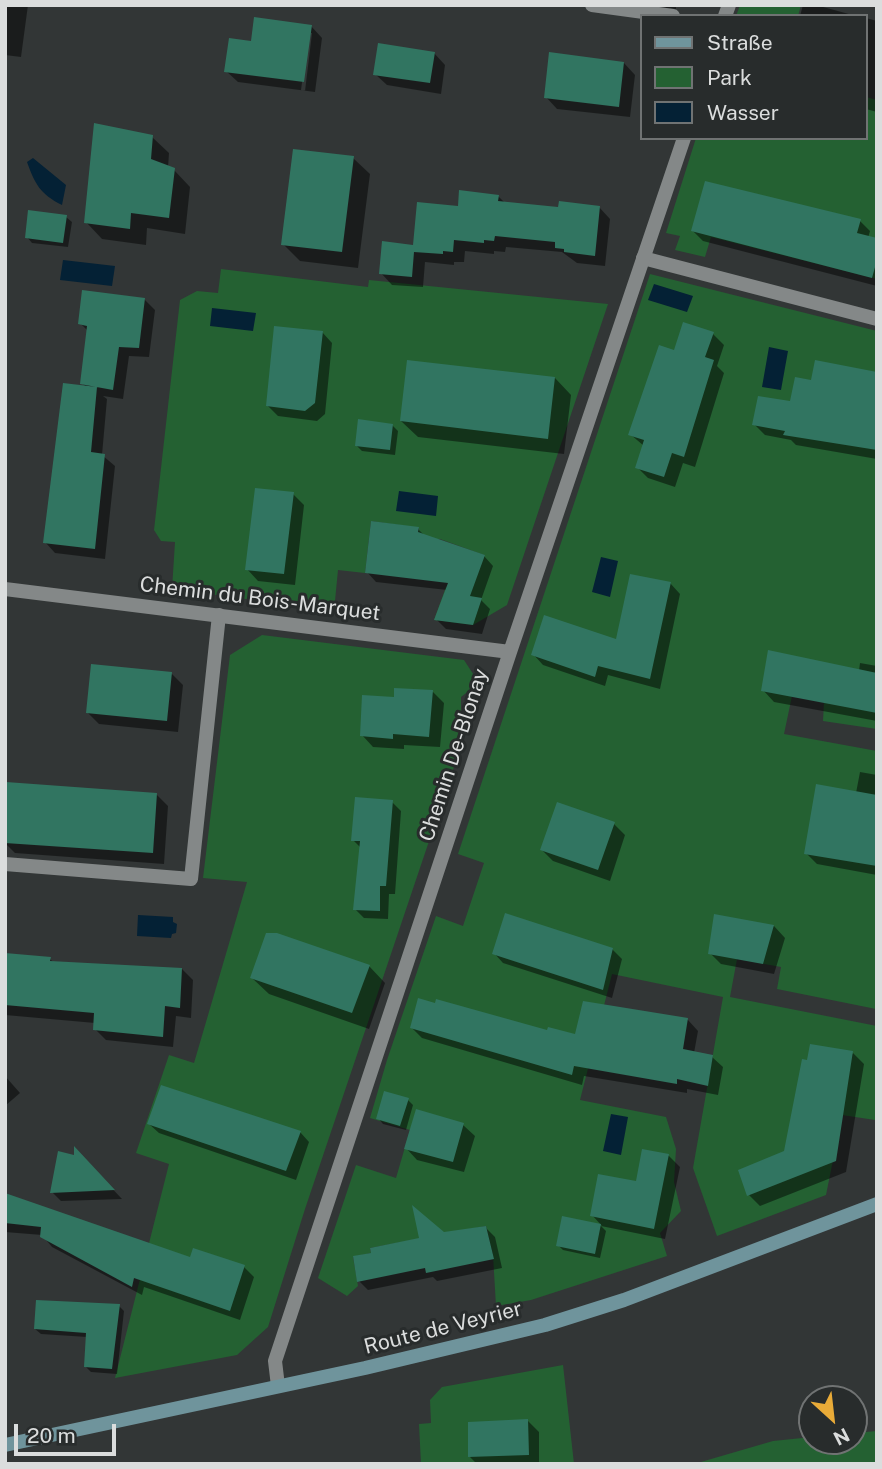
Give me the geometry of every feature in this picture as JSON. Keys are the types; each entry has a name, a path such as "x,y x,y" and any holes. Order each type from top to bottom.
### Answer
{"main road":[{"name":"Route de Veyrier","path":"5,1445 474,1343 585,1312 705,1270 877,1204"}],"street":[{"path":"592,5 658,14"},
{"name":"Chemin De-Blonay","path":"278,1386 275,1361 683,140"},
{"path":"643,258 877,319"},
{"name":"Chemin du Bois-Marquet","path":"5,589 510,652"},
{"path":"5,864 191,879 219,615"}],"green space":[{"path":"740,5 801,5 799,14 737,14"},
{"path":"868,98 877,100 877,279 711,237 705,257 675,250 680,236 666,233 695,140 868,140"},
{"path":"221,269 368,287 369,280 608,304 507,605 473,625 434,620 446,587 470,595 484,555 440,539 417,540 419,528 371,521 365,573 338,570 334,611 172,589 175,542 161,541 154,530 180,300 197,291 218,293"},
{"path":"650,274 877,331 877,729 823,721 824,702 792,696 784,734 877,751 876,1009 777,989 781,967 737,959 730,997 877,1026 875,1120 842,1115 826,1195 717,1236 693,1168 723,997 612,974 580,1100 666,1117 676,1149 674,1182 681,1211 660,1233 667,1256 531,1300 496,1306 493,1255 486,1226 370,1248 371,1253 353,1257 358,1286 347,1296 318,1278 356,1165 396,1178 410,1130 370,1118 436,916 463,926 484,863 458,854"},
{"path":"262,635 464,660 479,683 461,697 461,742 453,770 268,1327 237,1355 115,1378 169,1164 136,1153 169,1055 194,1063 247,882 203,878 230,655"},
{"path":"563,1365 574,1464 421,1464 419,1424 431,1423 430,1400 442,1387"},
{"path":"877,1431 877,1464 694,1464 773,1441 798,1438 798,1455 868,1455 868,1432"}],"water":[{"path":"33,158 66,185 62,205 48,197 36,182 27,162"},
{"path":"63,260 115,266 112,286 60,280"},
{"path":"654,284 693,296 687,312 648,300"},
{"path":"212,308 256,313 253,331 210,326"},
{"path":"769,347 788,351 781,390 762,387"},
{"path":"399,491 438,496 436,516 396,511"},
{"path":"601,557 618,561 610,597 592,592"},
{"path":"138,915 173,917 173,922 177,924 176,933 172,934 171,938 137,936"},
{"path":"611,1114 628,1117 621,1155 603,1151"}],"building":[{"path":"254,17 312,25 304,82 224,72 229,38 251,41"},
{"path":"378,43 435,52 430,83 373,75"},
{"path":"549,52 624,62 619,107 544,98"},
{"path":"94,123 153,135 151,159 175,168 169,218 131,213 130,229 84,223"},
{"path":"293,149 354,156 342,252 281,245"},
{"path":"705,181 861,219 857,233 877,238 877,260 872,278 691,231"},
{"path":"459,190 499,195 498,201 558,207 559,201 600,206 595,256 564,252 564,249 555,248 555,242 495,236 494,241 484,240 484,243 454,240 453,252 443,251 443,254 414,252 412,277 379,274 382,241 413,245 417,202 458,206"},
{"path":"28,210 67,215 63,243 25,238"},
{"path":"82,290 145,298 139,348 119,347 113,390 80,384 87,326 78,324"},
{"path":"683,322 714,332 705,357 714,360 684,457 672,453 664,477 635,468 644,440 628,435 659,345 674,350"},
{"path":"274,326 323,331 315,403 305,411 266,406"},
{"path":"407,360 555,377 548,439 400,421"},
{"path":"815,360 877,372 877,450 783,435 785,431 752,425 758,396 790,401 795,377 811,380"},
{"path":"63,383 97,387 91,452 105,454 95,549 43,543"},
{"path":"358,419 393,424 390,450 355,446"},
{"path":"255,488 294,492 284,574 245,570"},
{"path":"371,521 419,527 418,532 485,555 470,596 482,598 473,625 434,620 448,583 365,573"},
{"path":"630,574 671,582 650,679 598,666 595,677 531,655 544,615 616,639"},
{"path":"768,650 877,673 877,713 761,691"},
{"path":"91,664 172,672 167,721 86,713"},
{"path":"394,688 433,690 429,737 393,734 393,739 360,736 362,695 394,697"},
{"path":"6,782 157,793 153,853 5,843"},
{"path":"816,784 877,795 877,866 804,854"},
{"path":"355,797 393,800 386,886 380,886 380,911 353,910 360,841 351,841"},
{"path":"557,802 615,822 598,870 540,850"},
{"path":"505,913 613,948 603,990 492,954"},
{"path":"714,914 774,925 763,964 708,954"},
{"path":"266,933 277,933 370,965 352,1013 250,978"},
{"path":"5,953 51,957 50,961 182,968 180,1008 165,1006 163,1037 93,1030 94,1013 5,1005"},
{"path":"418,998 435,1003 436,999 547,1030 548,1027 575,1034 583,1001 688,1018 683,1049 713,1055 708,1086 677,1079 677,1084 574,1066 572,1075 410,1028"},
{"path":"810,1044 853,1051 836,1161 747,1196 738,1170 784,1151 802,1059 807,1060"},
{"path":"161,1085 301,1131 286,1171 147,1124"},
{"path":"384,1091 409,1098 400,1126 376,1119"},
{"path":"416,1109 464,1123 453,1162 404,1149"},
{"path":"74,1146 115,1190 50,1193 58,1151 74,1155"},
{"path":"642,1149 669,1154 654,1229 590,1216 598,1174 636,1181"},
{"path":"5,1193 190,1257 193,1248 245,1265 230,1311 134,1278 132,1287 40,1237 41,1227 5,1223"},
{"path":"412,1205 444,1232 486,1226 494,1259 426,1273 425,1268 357,1282 353,1256 371,1253 370,1248 419,1238"},
{"path":"562,1216 601,1224 595,1254 556,1246"},
{"path":"36,1300 120,1304 112,1369 84,1367 86,1333 34,1329"},
{"path":"528,1419 529,1455 468,1457 468,1422"}]}
